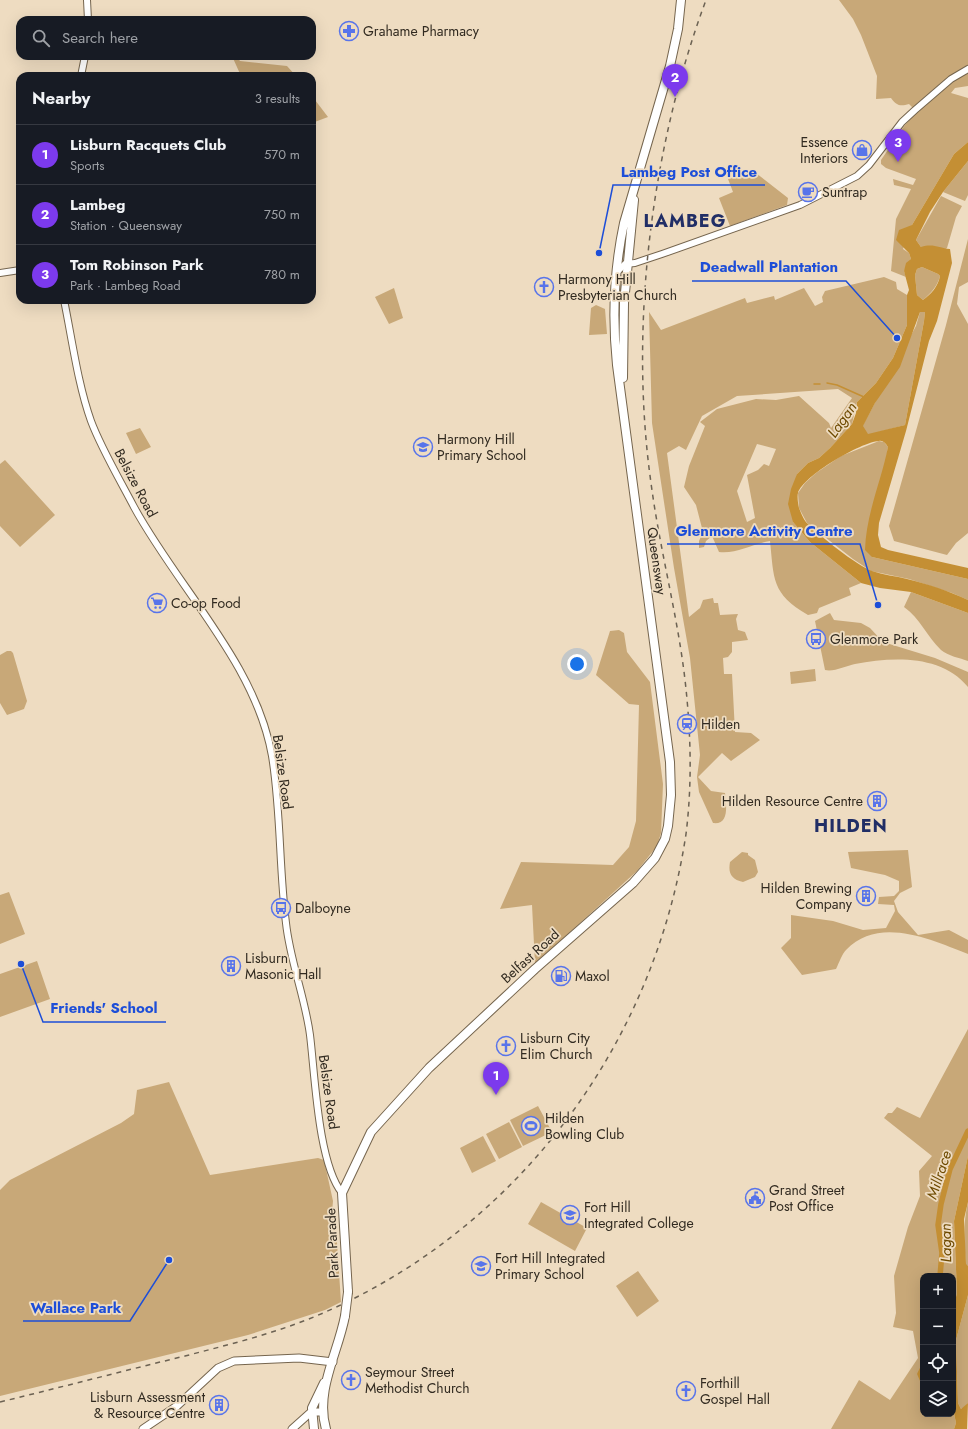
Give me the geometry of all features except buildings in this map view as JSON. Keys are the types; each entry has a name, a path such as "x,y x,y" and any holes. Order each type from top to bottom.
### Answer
{"highway":[{"name":"Queensway","path":"664,716 617,365 614,325 616,272 624,223 636,187 674,49 681,0"},
{"name":"Queensway","path":"623,410 623,342 626,264 636,187"},
{"name":"Belfast Road","path":"342,1193 370,1132 415,1082 535,969 632,883 655,858 665,839 670,807 670,762 664,716"},
{"name":"Park Parade","path":"317,1412 314,1403 327,1382 345,1316 348,1292 342,1193"},
{"path":"314,1429 317,1412"},
{"path":"317,1412 326,1429"}],"main road":[{"path":"143,1429 177,1406 218,1368 234,1361 299,1358 333,1362"},
{"path":"292,1429 317,1412"}],"street":[{"path":"87,0 88,16"},
{"path":"82,72 84,60"},
{"path":"616,272 626,264 662,254 793,207 857,176 869,165 902,122 951,79 968,69"},
{"path":"618,256 626,264"},
{"path":"0,273 16,271"},
{"name":"Belsize Road","path":"65,304 87,406 96,433 135,508 241,672 262,718 273,768 288,941 308,1019 318,1110 326,1152 334,1182 342,1193"}],"shaded area":[{"path":"839,0 968,0 968,86 955,88 951,93 968,98 968,142 954,154 912,225 903,249 909,253 911,259 904,271 906,277 891,271 896,219 911,189 894,185 893,179 913,185 916,179 886,168 881,164 881,160 905,125 917,112 909,104 898,105 891,98 876,99 877,76 853,19"},
{"path":"234,60 287,66 292,72 239,72"},
{"path":"316,101 328,117 316,122"},
{"path":"968,142 968,161 943,192 930,212 916,240 921,247 933,246 950,249 952,263 937,321 929,341 906,431 879,523 878,535 881,547 888,550 968,568 968,579 872,557 865,550 868,524 888,447 883,442 880,441 859,447 821,469 802,486 798,493 798,498 799,508 807,523 829,543 848,557 872,571 923,583 968,600 968,613 911,592 880,588 861,583 810,542 793,522 788,504 791,489 797,474 808,463 819,458 830,448 852,424 856,413 857,402 876,383 893,358 907,325 907,295 909,290 904,271 906,263 911,259 909,253 896,240 899,230 912,225 954,154","holes":["922,267 940,276 938,284 934,290 923,300 917,295 915,275 917,269","920,312 925,312 924,321 905,425 868,434 863,426 875,403 900,367"]},
{"path":"968,161 968,195 965,201 943,192"},
{"path":"752,170 788,198 787,205 730,226 719,198 733,192 728,179"},
{"path":"941,196 962,206 956,217 947,248 944,250 921,247 916,240"},
{"path":"968,239 968,282 959,287 957,304 968,324 968,533 956,543 947,555 894,541 889,526 946,325"},
{"path":"922,267 940,276 933,290 923,300 917,295 915,275 917,269"},
{"path":"884,277 896,282 897,289 907,295 907,325 893,358 876,383 857,402 852,424 819,458 808,463 797,474 793,522 810,542 861,583 849,588 851,595 819,608 817,613 808,615 787,600 781,592 774,575 770,541 732,552 719,552 712,536 706,541 704,547 699,548 699,541 703,532 696,505 684,487 689,466 705,426 700,422 717,409 756,399 776,400 799,396 829,423 831,428 852,398 838,389 737,396 702,416 686,450 679,446 667,453 689,617 700,608 703,600 713,598 714,603 718,603 720,615 738,614 736,619 738,630 745,632 748,640 732,642 732,652 728,657 723,658 724,674 732,674 735,732 751,733 760,740 731,761 722,753 698,777 711,791 725,793 725,817 718,823 713,823 699,792 697,777 700,755 690,658 674,568 652,423 649,312 661,330 745,298 747,303 774,296 775,300 804,288 815,306 823,302 822,297 825,291","holes":["757,444 776,449 769,466 764,464 758,470 747,475 755,518 747,522 737,491"]},
{"path":"394,288 403,318 389,324 375,297"},
{"path":"596,305 605,309 607,334 589,335 591,308"},
{"path":"920,312 925,312 924,321 905,425 868,435 862,427 916,326"},
{"path":"140,428 151,447 136,454 126,433"},
{"path":"879,441 884,442 888,447 872,557 968,579 968,600 952,593 909,579 871,571 807,523 799,508 798,493 805,483 816,473 841,456"},
{"path":"5,460 55,515 20,547 0,526 0,464"},
{"path":"911,592 968,613 968,661 941,650 910,611 904,607"},
{"path":"830,613 834,620 861,623 870,628 883,642 935,658 968,672 968,687 957,676 944,668 915,660 884,660 825,670 815,621"},
{"path":"619,630 624,633 627,652 650,682 663,784 661,833 657,846 637,871 535,964 532,905 500,909 521,862 613,865 629,847 636,821 639,705 629,704 596,675 610,631"},
{"path":"7,651 11,651 13,653 27,701 24,709 7,715 0,703 0,655"},
{"path":"815,669 816,681 791,684 790,672"},
{"path":"908,850 912,887 900,893 894,901 898,912 918,935 949,930 968,940 968,954 922,937 890,932 874,934 859,940 846,950 836,969 802,975 781,948 791,938 791,915 833,921 863,930 886,928 895,911 894,905 878,904 879,897 894,896 899,891 899,881 885,875 851,868 848,852"},
{"path":"742,852 748,853 748,855 755,860 758,872 755,877 743,882 733,877 730,872 730,862"},
{"path":"9,892 25,934 0,944 0,895"},
{"path":"37,961 50,999 0,1017 0,974"},
{"path":"968,1029 968,1156 954,1221 957,1293 956,1297 956,1273 920,1273 920,1417 955,1417 956,1423 954,1429 831,1429 859,1380 890,1400 918,1358 913,1331 893,1327 896,1313 894,1276 908,1227 920,1196 919,1171 932,1156 884,1118 888,1113 892,1113 897,1107 920,1118"},
{"path":"169,1082 210,1175 318,1158 324,1160 333,1201 332,1212 336,1228 341,1302 325,1310 248,1335 0,1396 0,1190 10,1180 121,1123 134,1114 137,1090"},
{"name":"Hilden Bowling Club","path":"538,1106 552,1132 523,1146 510,1120"},
{"path":"509,1122 522,1147 499,1159 486,1134"},
{"path":"483,1136 496,1161 472,1173 460,1148"},
{"name":"Lagan","path":"968,1156 968,1202 964,1219 966,1264 968,1266 968,1295 956,1340 957,1293 954,1221"},
{"path":"541,1202 587,1228 575,1251 528,1224"},
{"path":"968,1202 968,1266 966,1265 964,1233"},
{"path":"638,1271 659,1301 637,1317 616,1286"},
{"path":"968,1295 968,1403 961,1409 958,1403 956,1340"},
{"name":"Lagan","path":"956,1340 958,1403 961,1409 968,1403 967,1429 954,1429 956,1423 955,1417"}],"waterway":[{"path":"827,383 837,385 864,397"},
{"path":"814,384 820,384"},
{"name":"Millrace","path":"940,1273 942,1253 938,1225 941,1204 950,1169 968,1131"}],"railway":[{"path":"0,1402 185,1356 278,1330 332,1309 401,1272 464,1227 520,1175 569,1116 611,1052 644,983 670,910 686,834 688,816 690,762 686,689 679,637 659,535 651,483 645,424 643,363 644,301 650,238 659,177 671,116 687,57 706,0"}],"place":[{"name":"Grahame Pharmacy","path":"349,31"},
{"name":"Lambeg","path":"675,97"},
{"name":"Essence Interiors","path":"862,150"},
{"name":"Tom Robinson Park","path":"898,162"},
{"name":"Suntrap","path":"808,192"},
{"name":"Lambeg Post Office","path":"599,253"},
{"name":"Harmony Hill Presbyterian Church","path":"544,287"},
{"name":"Deadwall Plantation","path":"897,338"},
{"name":"Harmony Hill Primary School","path":"423,447"},
{"name":"Co-op Food","path":"157,603"},
{"name":"Glenmore Activity Centre","path":"878,605"},
{"name":"Glenmore Park","path":"816,639"},
{"name":"Hilden","path":"687,724"},
{"name":"Hilden Resource Centre","path":"877,801"},
{"name":"Hilden Brewing Company","path":"866,896"},
{"name":"Dalboyne","path":"281,908"},
{"name":"Friends' School","path":"21,964"},
{"name":"Lisburn Masonic Hall","path":"231,966"},
{"name":"Maxol","path":"561,976"},
{"name":"Lisburn City Elim Church","path":"506,1046"},
{"name":"Lisburn Racquets Club","path":"496,1095"},
{"name":"Hilden Bowling Club","path":"531,1126"},
{"name":"Grand Street Post Office","path":"755,1198"},
{"name":"Fort Hill Integrated College","path":"570,1215"},
{"name":"Wallace Park","path":"169,1260"},
{"name":"Fort Hill Integrated Primary School","path":"481,1266"},
{"name":"Seymour Street Methodist Church","path":"351,1380"},
{"name":"Forthill Gospel Hall","path":"686,1391"},
{"name":"Lisburn Assessment & Resource Centre","path":"219,1405"}],"district":[{"name":"LAMBEG","path":"685,221"},
{"name":"HILDEN","path":"851,826"}]}
